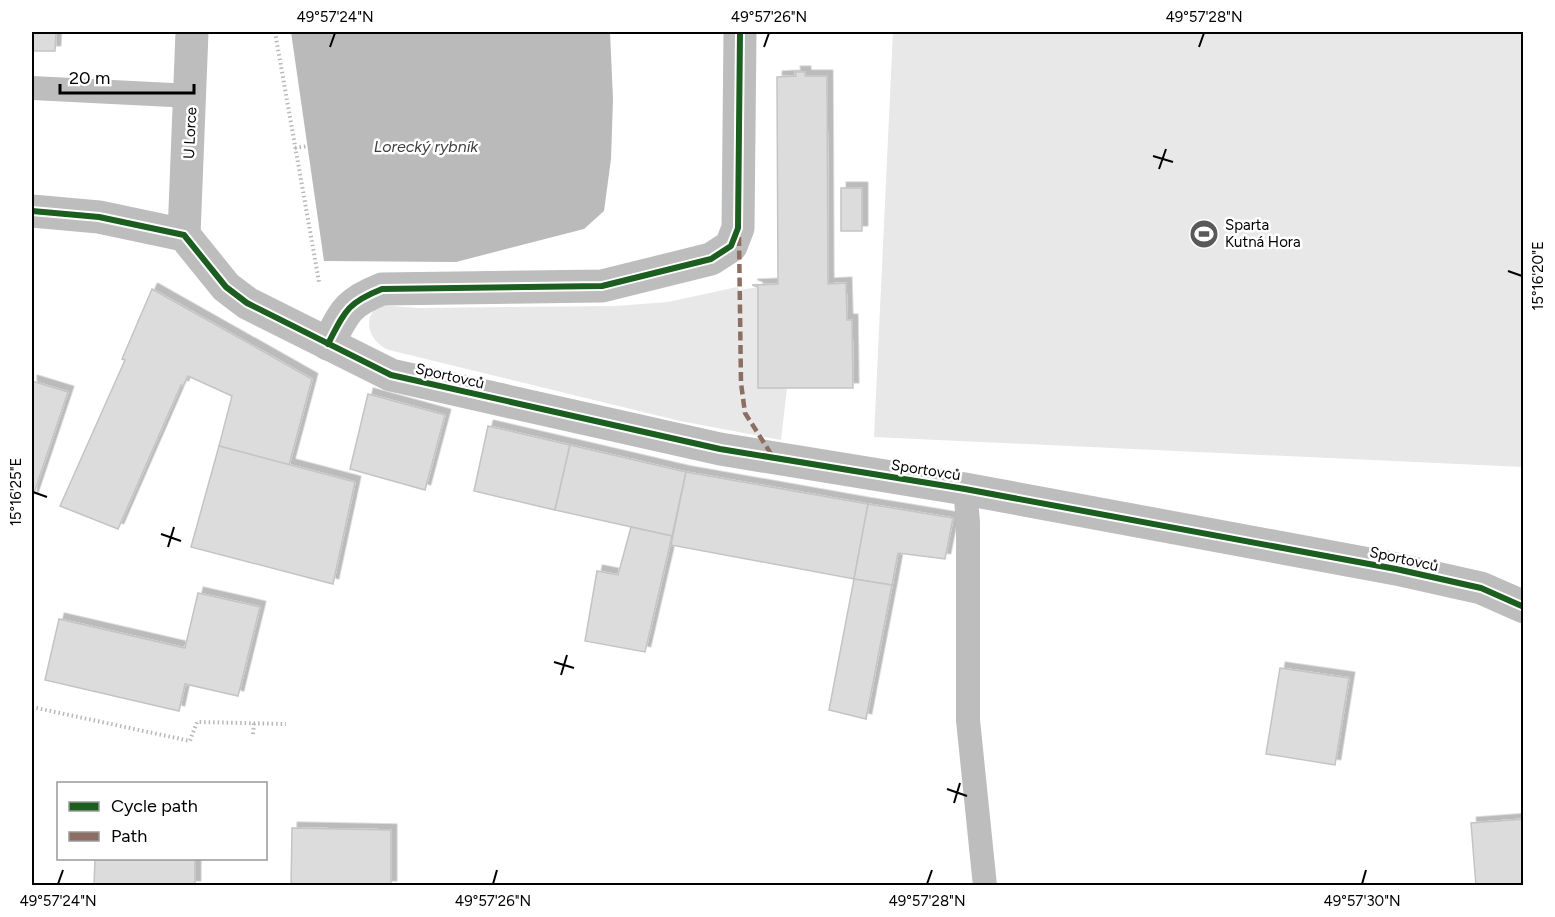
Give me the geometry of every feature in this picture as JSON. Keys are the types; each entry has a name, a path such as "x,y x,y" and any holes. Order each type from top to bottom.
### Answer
{"street":[{"name":"U Lorce","path":"184,235 192,96 192,32"},
{"path":"335,330 357,299 382,289 602,286 711,259 731,246 738,228 740,32"},
{"path":"32,211 99,217 184,235"},
{"name":"Sportovců","path":"184,235 226,287 247,303 335,330 391,375 720,449 965,489 1396,569 1481,588 1524,607"}],"lane":[{"path":"32,88 192,96"},
{"path":"965,489 968,522 968,720 985,885"}],"path":[{"path":"275,32 320,285 335,330"},
{"path":"295,148 308,146"},
{"path":"32,707 190,741 197,722 286,724"},
{"path":"253,734 254,723"}],"shaded area":[{"name":"Sparta Kutná Hora","path":"893,32 1523,32 1523,467 874,437"},
{"path":"737,287 740,290 758,287 758,388 787,388 781,440 680,421 389,350 373,337 369,324 373,311 379,305 418,308 616,306 668,302"}],"water":[{"name":"Lorecký rybník","path":"291,32 610,32 613,99 611,159 604,211 584,229 456,262 324,261"}],"building":[{"path":"32,32 56,32 55,51 32,51"},
{"path":"795,72 805,72 805,76 827,76 828,284 846,283 847,320 852,320 853,388 758,388 758,287 752,285 778,284 777,77 796,76"},
{"path":"841,188 862,188 862,231 841,231"},
{"path":"152,289 312,379 289,465 219,446 232,396 188,376 183,386 181,385 118,529 60,506 125,360 122,359"},
{"path":"32,381 68,392 32,499"},
{"path":"368,394 445,415 425,490 350,469"},
{"path":"488,426 570,445 555,510 474,491"},
{"path":"570,445 686,472 672,536 555,510"},
{"path":"219,446 355,482 333,584 191,547"},
{"path":"686,472 868,504 854,579 671,545"},
{"path":"868,504 953,518 945,559 898,553 892,585 854,579"},
{"path":"631,527 672,536 645,652 585,641 597,571 618,575"},
{"path":"854,579 892,585 866,719 829,710"},
{"path":"198,593 260,607 238,696 185,684 179,711 45,680 59,619 185,648"},
{"path":"1280,668 1349,678 1335,765 1266,754"},
{"path":"1524,819 1524,886 1476,886 1471,823"},
{"path":"292,828 391,830 391,886 291,886"},
{"path":"95,860 195,860 195,886 94,886"}],"marked path":[{"path":"739,237 741,383 745,413 773,457"}],"cycle path":[{"path":"328,344 348,309 361,299 382,289 602,286 711,259 731,246 738,228 740,32"},
{"path":"32,211 99,217 184,235 226,287 247,303 391,375 720,449 965,489 1396,569 1481,588 1524,607"}],"place":[{"name":"Sparta Kutná Hora","path":"1204,234"}]}
